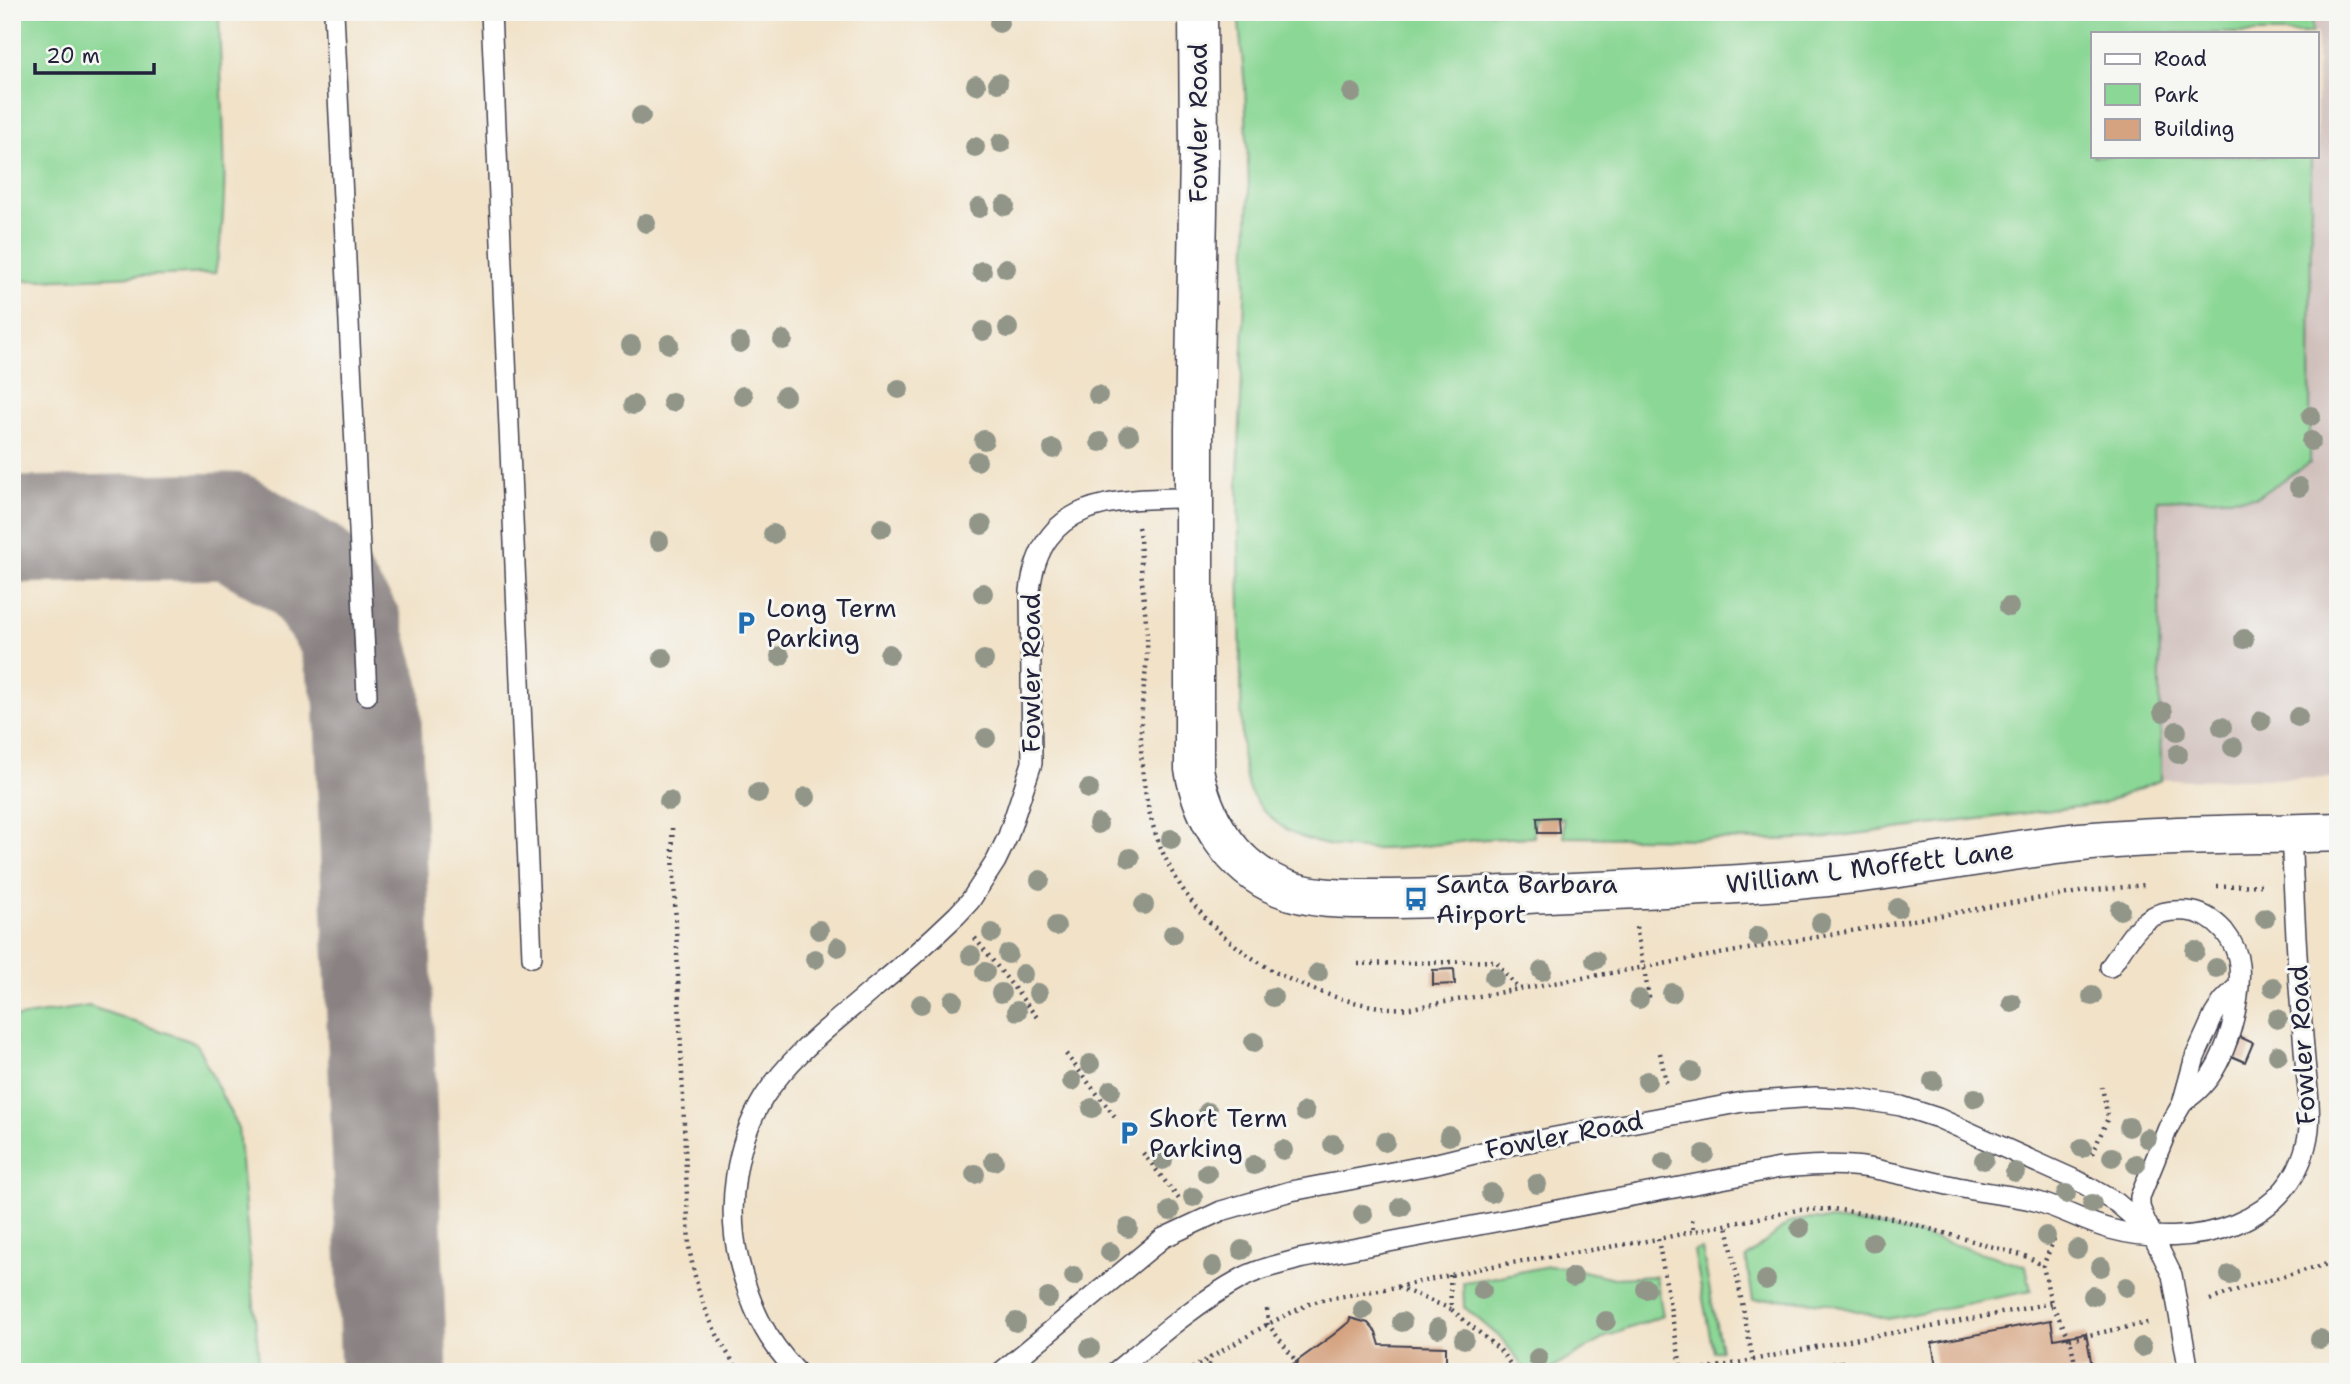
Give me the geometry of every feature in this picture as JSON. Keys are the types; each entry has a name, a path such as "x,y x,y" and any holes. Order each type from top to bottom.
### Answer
{"street":[{"name":"Fowler Road","path":"1194,498 1199,154 1198,12"},
{"name":"William L Moffett Lane","path":"1194,498 1193,746 1197,785 1208,817 1234,854 1255,873 1293,892 1335,899 1416,899 1767,882 1828,877 2084,842 2338,832"}],"lane":[{"path":"334,12 368,695"},
{"path":"491,12 533,957"},
{"name":"Fowler Road","path":"797,1372 782,1357 763,1329 750,1302 736,1248 733,1191 739,1161 753,1120 764,1098 801,1052 957,915 971,901 996,861 1008,836 1032,763 1030,591 1032,570 1044,543 1066,520 1095,506 1130,499 1194,498"},
{"name":"Fowler Road","path":"1115,1372 1205,1303 1255,1272 1299,1259 1780,1168 1823,1165 1868,1168 2035,1201 2109,1228 2153,1234 2194,1235 2219,1231 2248,1220 2277,1198 2296,1170 2310,1116 2291,834"},
{"path":"2110,967 2136,930 2148,919 2162,912 2193,911 2207,916 2229,937 2237,950 2238,986 2233,1023 2216,1065 2203,1086 2182,1104 2168,1128 2140,1197 2140,1207 2172,1275 2189,1372"},
{"name":"Fowler Road","path":"1001,1372 1163,1238 1221,1211 1290,1191 1429,1165 1507,1146 1742,1102 1815,1097 1858,1099 1901,1106 1938,1118 2080,1182 2117,1203 2153,1234"}],"path":[{"path":"672,828 689,1246 692,1268 703,1305 712,1327 740,1372"},
{"path":"972,935 1039,1020"},
{"path":"1640,948 1650,1002"},
{"path":"1357,964 1496,961 1518,989"},
{"path":"1660,1053 1667,1087"},
{"path":"1066,1054 1116,1118"},
{"path":"2092,1154 2108,1118 2102,1087"},
{"path":"1143,1153 1181,1202"},
{"path":"1186,1372 1268,1324 1309,1304 1326,1299 1658,1239 1797,1210 1859,1212 1892,1217 2028,1258 2043,1266"},
{"path":"1692,1220 1694,1231"},
{"path":"1727,1225 1753,1360"},
{"path":"2055,1236 2043,1266 2051,1303 2070,1339 2075,1363"},
{"path":"1658,1239 1682,1372"},
{"path":"2210,1300 2245,1287 2338,1261"},
{"path":"1450,1275 1451,1309"},
{"path":"1397,1287 1451,1309 1500,1350 1516,1372"},
{"path":"1691,1372 1719,1369 1859,1338 2051,1303"},
{"path":"1267,1309 1268,1324 1304,1372"},
{"path":"2070,1339 2162,1320"},
{"path":"1207,1372 1210,1357"}],"shaded area":[{"path":"2312,12 2338,12 2338,778 2161,780 2158,500 2256,497 2310,463 2312,158 2318,158 2318,32 2312,32"}],"green space":[{"path":"12,12 219,12 224,177 215,273 12,281"},
{"path":"1238,12 2312,12 2312,32 2091,32 2091,158 2311,158 2310,463 2256,497 2158,500 2161,780 2101,804 1823,838 1770,840 1564,837 1563,818 1534,819 1534,837 1368,849 1314,842 1291,832 1270,817 1250,791 1242,755 1238,474 1249,193 1245,88"},
{"path":"89,1006 196,1043 238,1128 260,1372 12,1372 12,1018"},
{"path":"1808,1219 1836,1220 1891,1229 2026,1266 2031,1291 1888,1319 1826,1303 1753,1300 1746,1258 1790,1222"},
{"path":"1702,1249 1721,1350 1713,1352 1694,1251"},
{"path":"1548,1266 1566,1267 1614,1278 1656,1276 1663,1316 1608,1336 1546,1372 1527,1372 1502,1339 1464,1307 1463,1282"}],"building":[{"path":"1558,817 1559,833 1538,833 1537,818"},
{"path":"1454,969 1455,984 1433,985 1433,970"},
{"path":"2240,1037 2253,1043 2245,1062 2231,1056"},
{"path":"1350,1318 1368,1323 1376,1332 1380,1345 1446,1347 1446,1372 1282,1372 1333,1335 1349,1322"},
{"path":"2051,1320 2054,1339 2086,1333 2093,1372 1937,1372 1932,1343"},
{"path":"1842,1361 1844,1372 1775,1372 1794,1367 1794,1370"}],"taxiway":[{"path":"12,530 232,526 310,572 349,629 367,695 394,1372"}],"place":[{"name":"Long Term Parking","path":"746,623"},
{"name":"Santa Barbara Airport","path":"1416,899"},
{"name":"Short Term Parking","path":"1129,1133"}]}
